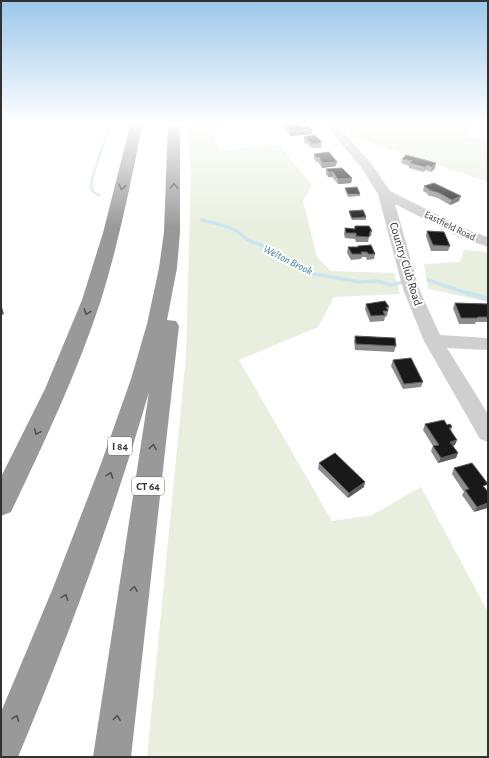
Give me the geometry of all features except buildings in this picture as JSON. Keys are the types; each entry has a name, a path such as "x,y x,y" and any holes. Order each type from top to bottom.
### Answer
{"highway":[{"path":"1,504 57,387 90,304 110,240 129,157"},
{"name":"I 84","path":"1,754 63,601 93,522 138,394 161,304 168,267 173,214 174,157"},
{"name":"CT 64","path":"112,757 172,298 174,267 173,214"}],"street":[{"name":"Country Club Road","path":"359,157 385,194 411,289 433,342 488,432"},
{"name":"Eastfield Road","path":"385,194 465,234 488,242"},
{"name":"Eastfield Road","path":"390,210 412,207"},
{"path":"433,342 488,344"}],"green space":[{"path":"190,157 289,157 312,185 303,201 317,257 331,271 394,273 400,294 334,297 318,327 239,360 332,521 372,515 421,487 488,612 488,757 147,757 186,356 191,171"},
{"path":"414,157 488,157 488,182"},
{"path":"464,250 488,252 488,302 428,289 424,264 460,262"}],"waterway":[{"name":"Welton Brook","path":"99,157 91,186 93,192 99,195"},
{"name":"Welton Brook","path":"202,220 222,225 237,231 248,240 261,245 314,274 361,282 377,281 391,285 403,282"},
{"name":"Welton Brook","path":"428,280 469,294"},
{"name":"Welton Brook","path":"467,293 488,299"}]}
